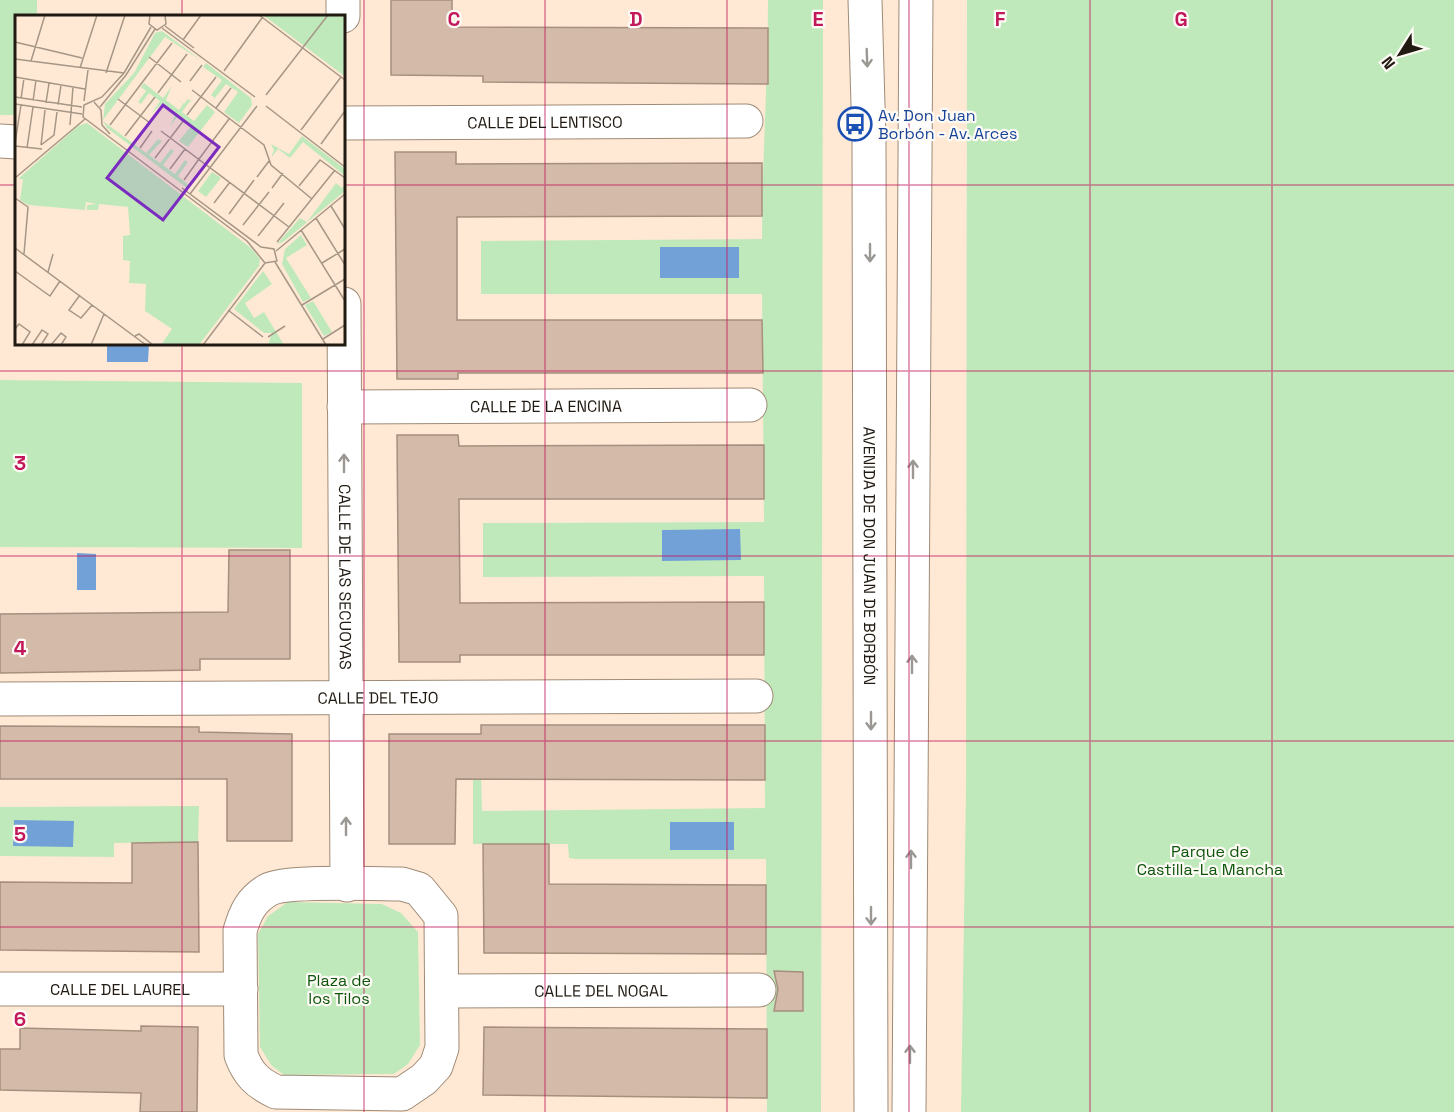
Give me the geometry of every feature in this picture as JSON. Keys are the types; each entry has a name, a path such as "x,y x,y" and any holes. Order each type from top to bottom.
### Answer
{"street":[{"name":"AVENIDA DE DON JUAN DE BORBÓN","path":"865,0 870,164 871,1112"},
{"path":"909,1112 915,0"},
{"name":"CALLE DEL LENTISCO","path":"345,123 746,122"},
{"path":"0,141 15,142"},
{"name":"CALLE DE LAS SECUOYAS","path":"344,345 346,885"},
{"name":"CALLE DE LA ENCINA","path":"344,408 750,405"},
{"name":"CALLE DEL TEJO","path":"0,699 756,696"},
{"path":"402,884 419,889 441,916 443,927 442,1048 436,1066 424,1079 402,1094 343,1103 276,1092 261,1085 248,1072 241,1055 240,931 245,912 253,901 279,886 346,885 402,884"},
{"name":"CALLE DEL LAUREL","path":"0,989 241,989"},
{"name":"CALLE DEL NOGAL","path":"442,991 759,990"}],"green space":[{"path":"0,0 37,0 37,15 15,15 15,115 0,115"},
{"path":"768,0 823,0 821,1112 767,1112 766,859 576,859 569,858 568,844 473,844 473,771 481,771 482,811 765,808 764,576 483,577 483,523 764,522 762,294 481,294 481,241 762,239"},
{"name":"Parque de Castilla-La Mancha","path":"967,0 1454,0 1454,1112 961,1112 966,787"},
{"path":"0,380 302,383 302,548 0,547"},
{"path":"199,806 198,842 114,843 114,857 0,856 0,807"},
{"name":"Plaza de los Tilos","path":"288,902 382,904 401,913 418,932 420,1045 408,1064 394,1074 284,1075 271,1065 260,1047 258,934 268,916"}],"water":[{"path":"660,247 739,247 739,278 660,278"},
{"path":"107,345 149,345 148,362 107,362"},
{"path":"740,529 741,560 662,561 662,530"},
{"path":"77,553 96,554 96,590 77,590"},
{"path":"14,820 74,821 73,847 13,846"},
{"path":"670,822 734,822 734,850 670,850"}],"building":[{"path":"391,0 452,0 452,27 768,28 768,84 483,82 483,76 391,75"},
{"path":"395,152 456,152 456,164 762,163 762,216 457,217 457,320 762,320 763,373 458,373 458,379 397,379"},
{"path":"397,435 458,435 459,446 764,445 764,499 459,499 460,603 764,602 764,655 460,655 460,662 399,662"},
{"path":"229,550 290,550 290,659 200,659 200,670 0,673 0,614 228,612"},
{"path":"481,725 765,725 765,780 456,779 455,844 389,844 389,734 481,734"},
{"path":"0,726 199,727 199,732 292,734 292,841 227,841 227,779 0,779"},
{"path":"198,842 199,952 0,950 0,882 132,883 132,843"},
{"path":"483,844 549,844 549,884 766,885 766,954 484,953"},
{"path":"774,971 803,972 803,1011 774,1011 778,989"},
{"path":"141,1026 198,1027 197,1112 140,1112 141,1093 0,1090 0,1049 20,1049 20,1028 141,1031"},
{"path":"484,1027 767,1029 767,1098 483,1095"}],"place":[{"name":"Av. Don Juan Borbón - Av. Arces","path":"855,124"}]}
